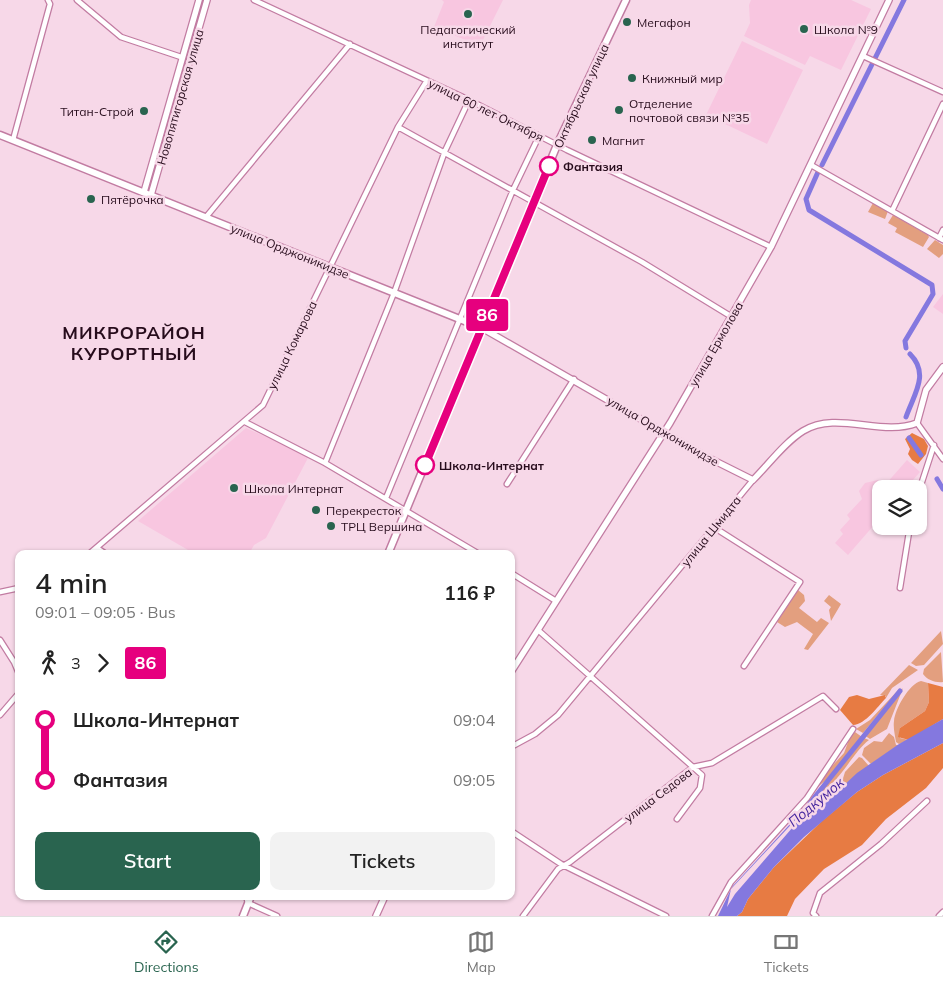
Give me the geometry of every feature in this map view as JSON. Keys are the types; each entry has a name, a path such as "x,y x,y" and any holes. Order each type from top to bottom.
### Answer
{"main road":[{"name":"Октябрьская улица","path":"390,550 557,145 626,0"},
{"name":"улица Орджоникидзе","path":"0,135 482,328"},
{"path":"243,916 247,900"}],"street":[{"path":"13,140 50,4 48,0"},
{"path":"77,0 121,36 181,57"},
{"name":"Новопятигорская улица","path":"144,192 181,57 199,0"},
{"name":"Новопятигорская улица","path":"151,195 207,0"},
{"name":"улица 60 лет Октября","path":"254,0 350,44 426,82 469,100 557,145 772,247"},
{"name":"улица Ермолова","path":"515,666 664,432 772,247 813,167 889,0"},
{"path":"206,217 350,44"},
{"path":"863,56 943,92"},
{"name":"улица Комарова","path":"94,550 264,405 398,127 426,82"},
{"path":"325,463 394,293 445,151 469,100"},
{"path":"892,211 943,104"},
{"path":"398,127 445,151 642,262 732,317"},
{"path":"161,129 170,132"},
{"path":"386,498 513,190 539,136"},
{"path":"813,167 941,239 943,230"},
{"name":"улица Орджоникидзе","path":"482,328 574,379 705,456 753,480"},
{"path":"943,367 926,390 917,423 943,459"},
{"path":"506,484 574,379"},
{"path":"245,422 325,463 472,550"},
{"name":"улица Шмидта","path":"515,745 534,734 558,715 753,480 794,438 813,427 839,424 895,429 917,423"},
{"path":"923,480 934,445"},
{"path":"715,528 800,582 744,666"},
{"path":"900,588 909,535"},
{"path":"515,575 556,601"},
{"path":"0,592 15,589"},
{"path":"538,630 702,775 703,782 694,799 677,819"},
{"path":"0,640 15,664"},
{"name":"улица Седова","path":"523,916 558,869 565,866 663,793 693,767 712,763 823,696 836,709"},
{"path":"0,715 15,698"},
{"path":"712,916 730,882 807,798 853,729"},
{"path":"816,916 813,913 820,893 881,844 927,801"},
{"path":"515,834 565,866 666,916"},
{"path":"251,900 277,916"},
{"path":"376,916 383,900"},
{"path":"939,916 943,912"}],"shaded area":[{"name":"Педагогический институт","path":"442,0 503,0 480,46 434,27 444,2"},
{"name":"Школа №9","path":"751,0 851,0 871,9 841,70 810,56 805,65 744,36 750,23 749,5"},
{"path":"742,41 803,70 767,144 706,115"},
{"path":"873,203 888,211 885,219 868,212"},
{"path":"893,215 928,235 929,237 923,247 895,232 897,228 888,223"},
{"path":"935,240 943,245 943,254 939,258 927,249"},
{"path":"943,294 943,314 933,307"},
{"name":"Школа Интернат","path":"246,428 309,456 266,538 254,545 251,550 188,550 138,521"},
{"path":"912,433 924,439 928,446 926,454 918,464 908,454 910,449 905,439"},
{"path":"907,460 920,472 913,480 889,480"},
{"path":"872,481 872,527 848,555 835,543 843,534 840,530 850,519 847,515 862,499 859,491 865,483"},
{"path":"798,590 804,595 805,601 799,608 817,622 821,618 829,623 808,650 804,649 813,634 797,622 785,627 777,622"},
{"path":"829,595 841,604 831,621 829,610 831,607 824,601"},
{"path":"941,631 943,644 924,665 916,666 911,663"},
{"path":"941,652 943,682 937,682 923,674 924,669"},
{"path":"909,665 918,670 892,688 886,698 886,696 880,695"},
{"path":"921,681 928,683 929,702 925,711 900,728 900,738 909,740 899,744 896,742 894,726 897,710 907,692 916,683"},
{"path":"928,683 943,687 943,719 909,740 898,737 900,728 925,711 929,702"},
{"path":"901,687 863,733 856,729 870,720"},
{"path":"903,688 887,729 870,739 864,735"},
{"path":"857,695 869,699 885,695 886,698 867,718 853,725 840,710 849,697"},
{"path":"943,719 943,743 883,775 857,792 804,837 774,867 748,899 742,912 737,916 718,916 731,889 727,907 735,894 812,805 824,804 857,773 899,744"},
{"path":"855,732 862,737 825,781 815,789 823,776 844,753 850,737"},
{"path":"889,733 894,737 896,745 899,745 871,764 862,755 864,748 874,741 882,742"},
{"path":"864,738 869,740 834,781 820,793"},
{"path":"943,743 943,768 926,788 886,819 862,845 824,869 795,899 787,916 737,916 742,912 748,899 774,867 822,821 857,792 883,775"},
{"path":"859,757 869,766 840,788 845,772"},
{"path":"813,799 814,800 731,889 732,887"}],"waterway":[{"path":"822,165 904,0"},
{"path":"818,172 806,199 809,210 932,285 933,294 905,341 906,348"},
{"path":"906,417 920,377 916,362 910,354"},
{"path":"909,438 921,455"},
{"path":"937,479 943,489"},
{"name":"Подкумок","path":"810,803 900,691"}],"bus line":[{"name":"86","path":"425,465 549,166"}],"place":[{"name":"Педагогический институт","path":"468,14"},
{"name":"Мегафон","path":"627,22"},
{"name":"Школа №9","path":"804,29"},
{"name":"Книжный мир","path":"632,78"},
{"name":"Отделение почтовой связи №35","path":"619,110"},
{"name":"Титан-Строй","path":"144,111"},
{"name":"Магнит","path":"592,140"},
{"name":"Фантазия","path":"549,166"},
{"name":"Пятёрочка","path":"91,199"},
{"name":"Школа-Интернат","path":"425,465"},
{"name":"Школа Интернат","path":"234,488"},
{"name":"Перекресток","path":"316,510"},
{"name":"ТРЦ Вершина","path":"331,526"}],"district":[{"name":"МИКРОРАЙОН КУРОРТНЫЙ","path":"134,342"}]}
